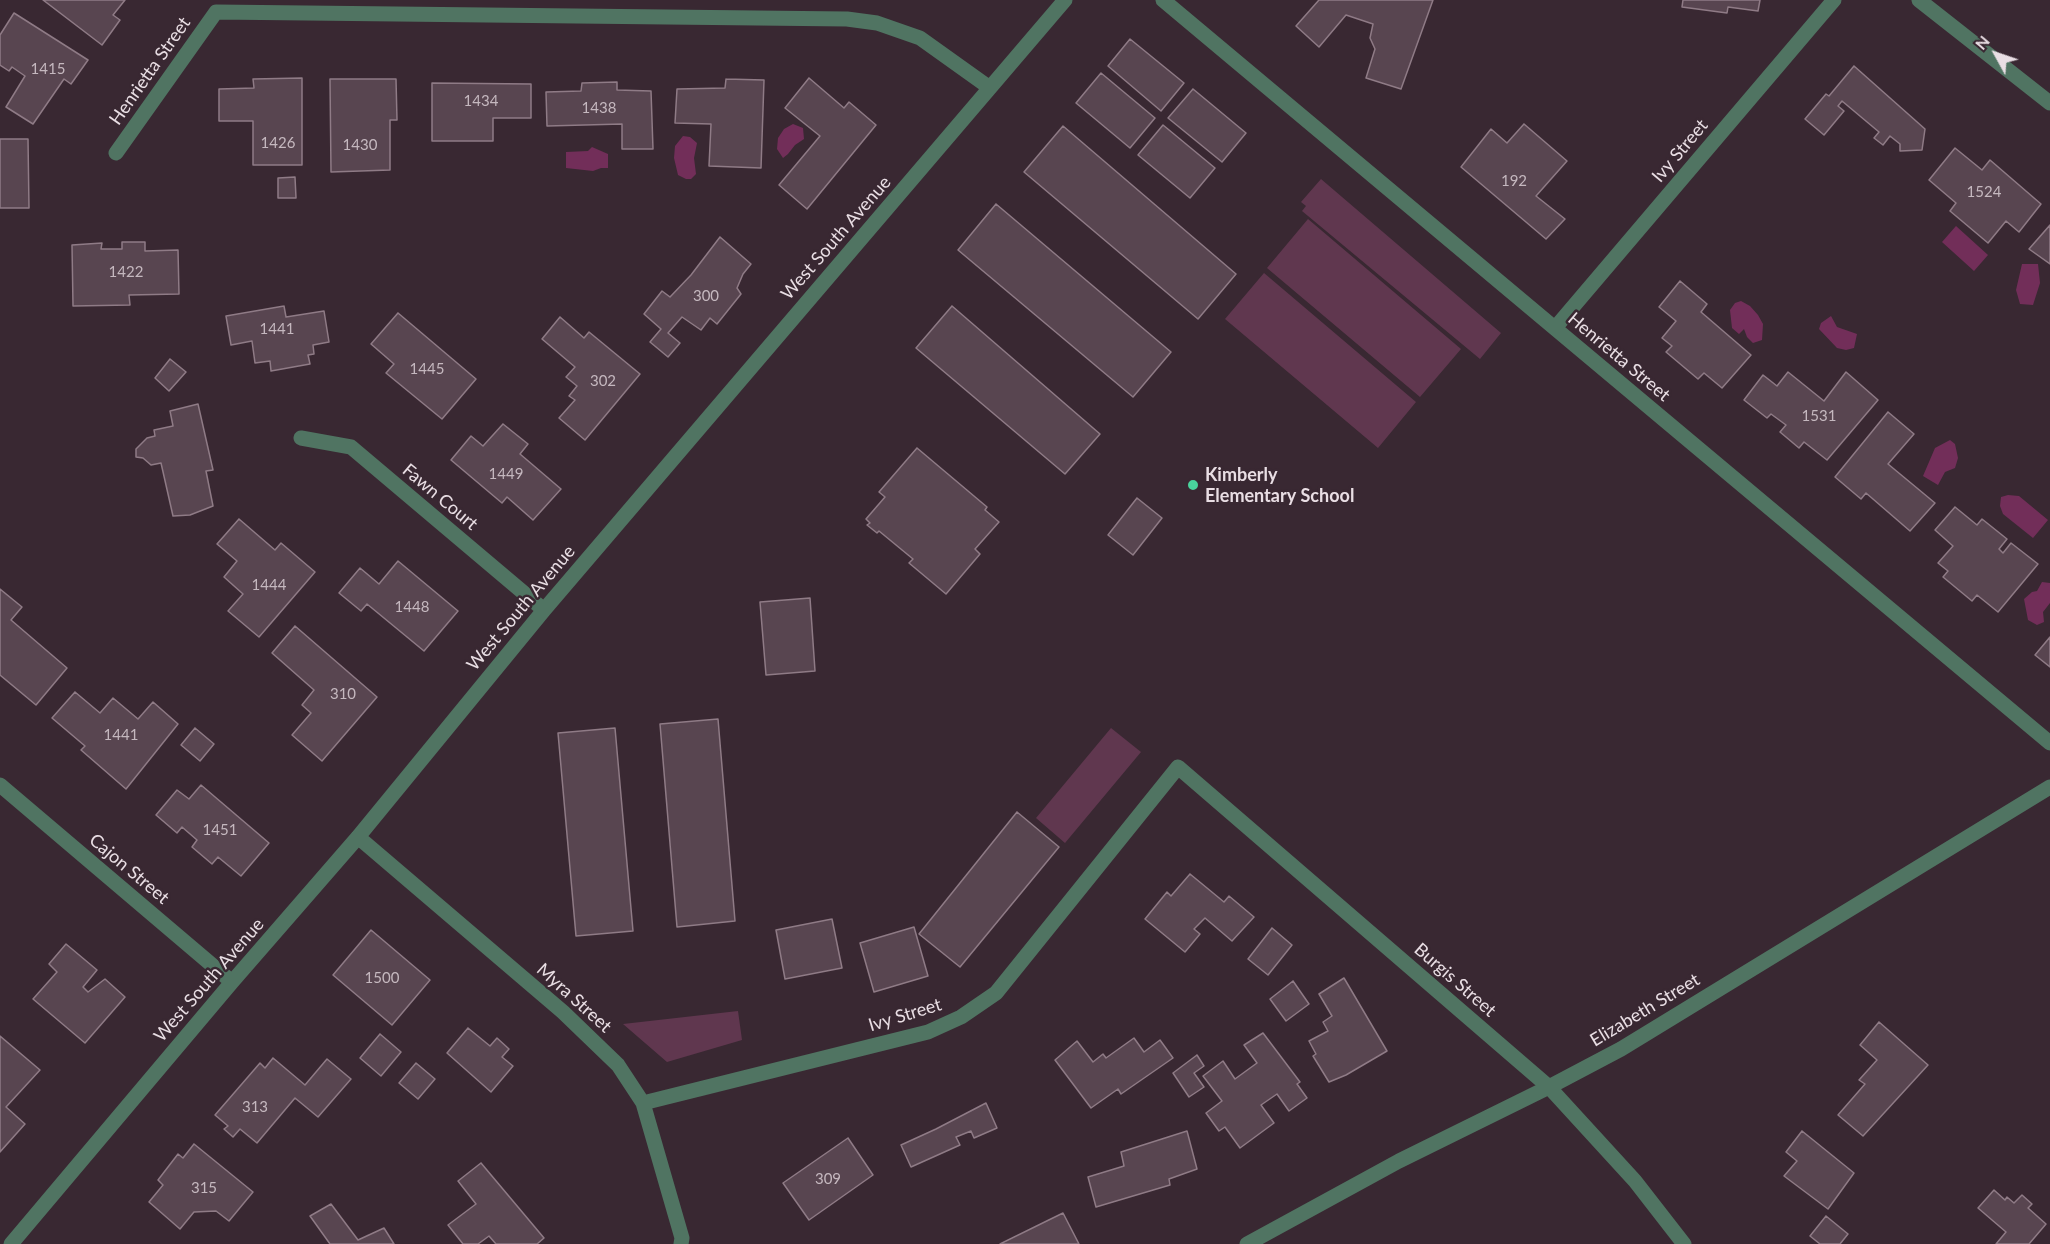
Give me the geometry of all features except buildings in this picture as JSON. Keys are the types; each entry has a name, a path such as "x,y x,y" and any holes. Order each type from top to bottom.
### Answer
{"street":[{"name":"West South Avenue","path":"11,1244 232,982 358,837 544,610 1065,0"},
{"name":"Henrietta Street","path":"1163,0 2050,743"},
{"name":"Ivy Street","path":"1555,328 1834,0"},
{"path":"1919,0 2050,103"},
{"name":"Henrietta Street","path":"116,153 216,12 847,19 878,23 920,38 990,88"},
{"name":"Fawn Court","path":"301,438 351,447 544,610"},
{"name":"Ivy Street","path":"642,1103 928,1032 961,1017 996,993 1178,767"},
{"name":"Burgis Street","path":"1178,767 1549,1087 1635,1181 1684,1244"},
{"name":"Cajon Street","path":"0,785 232,982"},
{"name":"Elizabeth Street","path":"1247,1244 1399,1161 1621,1049 2050,787"},
{"name":"Myra Street","path":"358,837 563,1012 618,1065 642,1103 682,1238 681,1244"}],"shaded area":[{"path":"793,124 803,128 804,139 783,158 777,149 778,138 784,129"},
{"path":"683,136 690,137 697,143 694,158 696,174 691,179 678,175 674,158 675,146"},
{"path":"592,147 608,154 608,168 593,171 566,168 566,152 588,151"},
{"path":"1321,179 1501,333 1480,359 1302,211 1306,206 1301,202"},
{"path":"1308,219 1461,349 1420,397 1267,268"},
{"path":"1956,226 1988,255 1974,271 1942,242"},
{"path":"2022,264 2038,264 2040,283 2033,305 2020,304 2016,290"},
{"path":"1264,273 1416,402 1378,448 1225,319"},
{"path":"1741,301 1750,306 1763,324 1762,340 1753,343 1747,337 1744,329 1739,334 1732,328 1730,310 1735,303"},
{"path":"1831,316 1837,327 1857,334 1854,348 1846,350 1837,348 1819,329 1821,323"},
{"path":"1950,440 1955,444 1958,458 1955,468 1945,472 1938,485 1923,476 1935,448"},
{"path":"2019,496 2048,520 2033,538 2003,514 2000,506 2001,497"},
{"path":"2042,582 2050,583 2050,603 2043,612 2044,622 2037,625 2028,620 2024,599 2037,591"},
{"path":"1111,728 1141,752 1065,843 1036,818"},
{"path":"738,1011 742,1040 667,1062 623,1024"}],"place":[{"name":"Kimberly Elementary School","path":"1193,485"}]}
